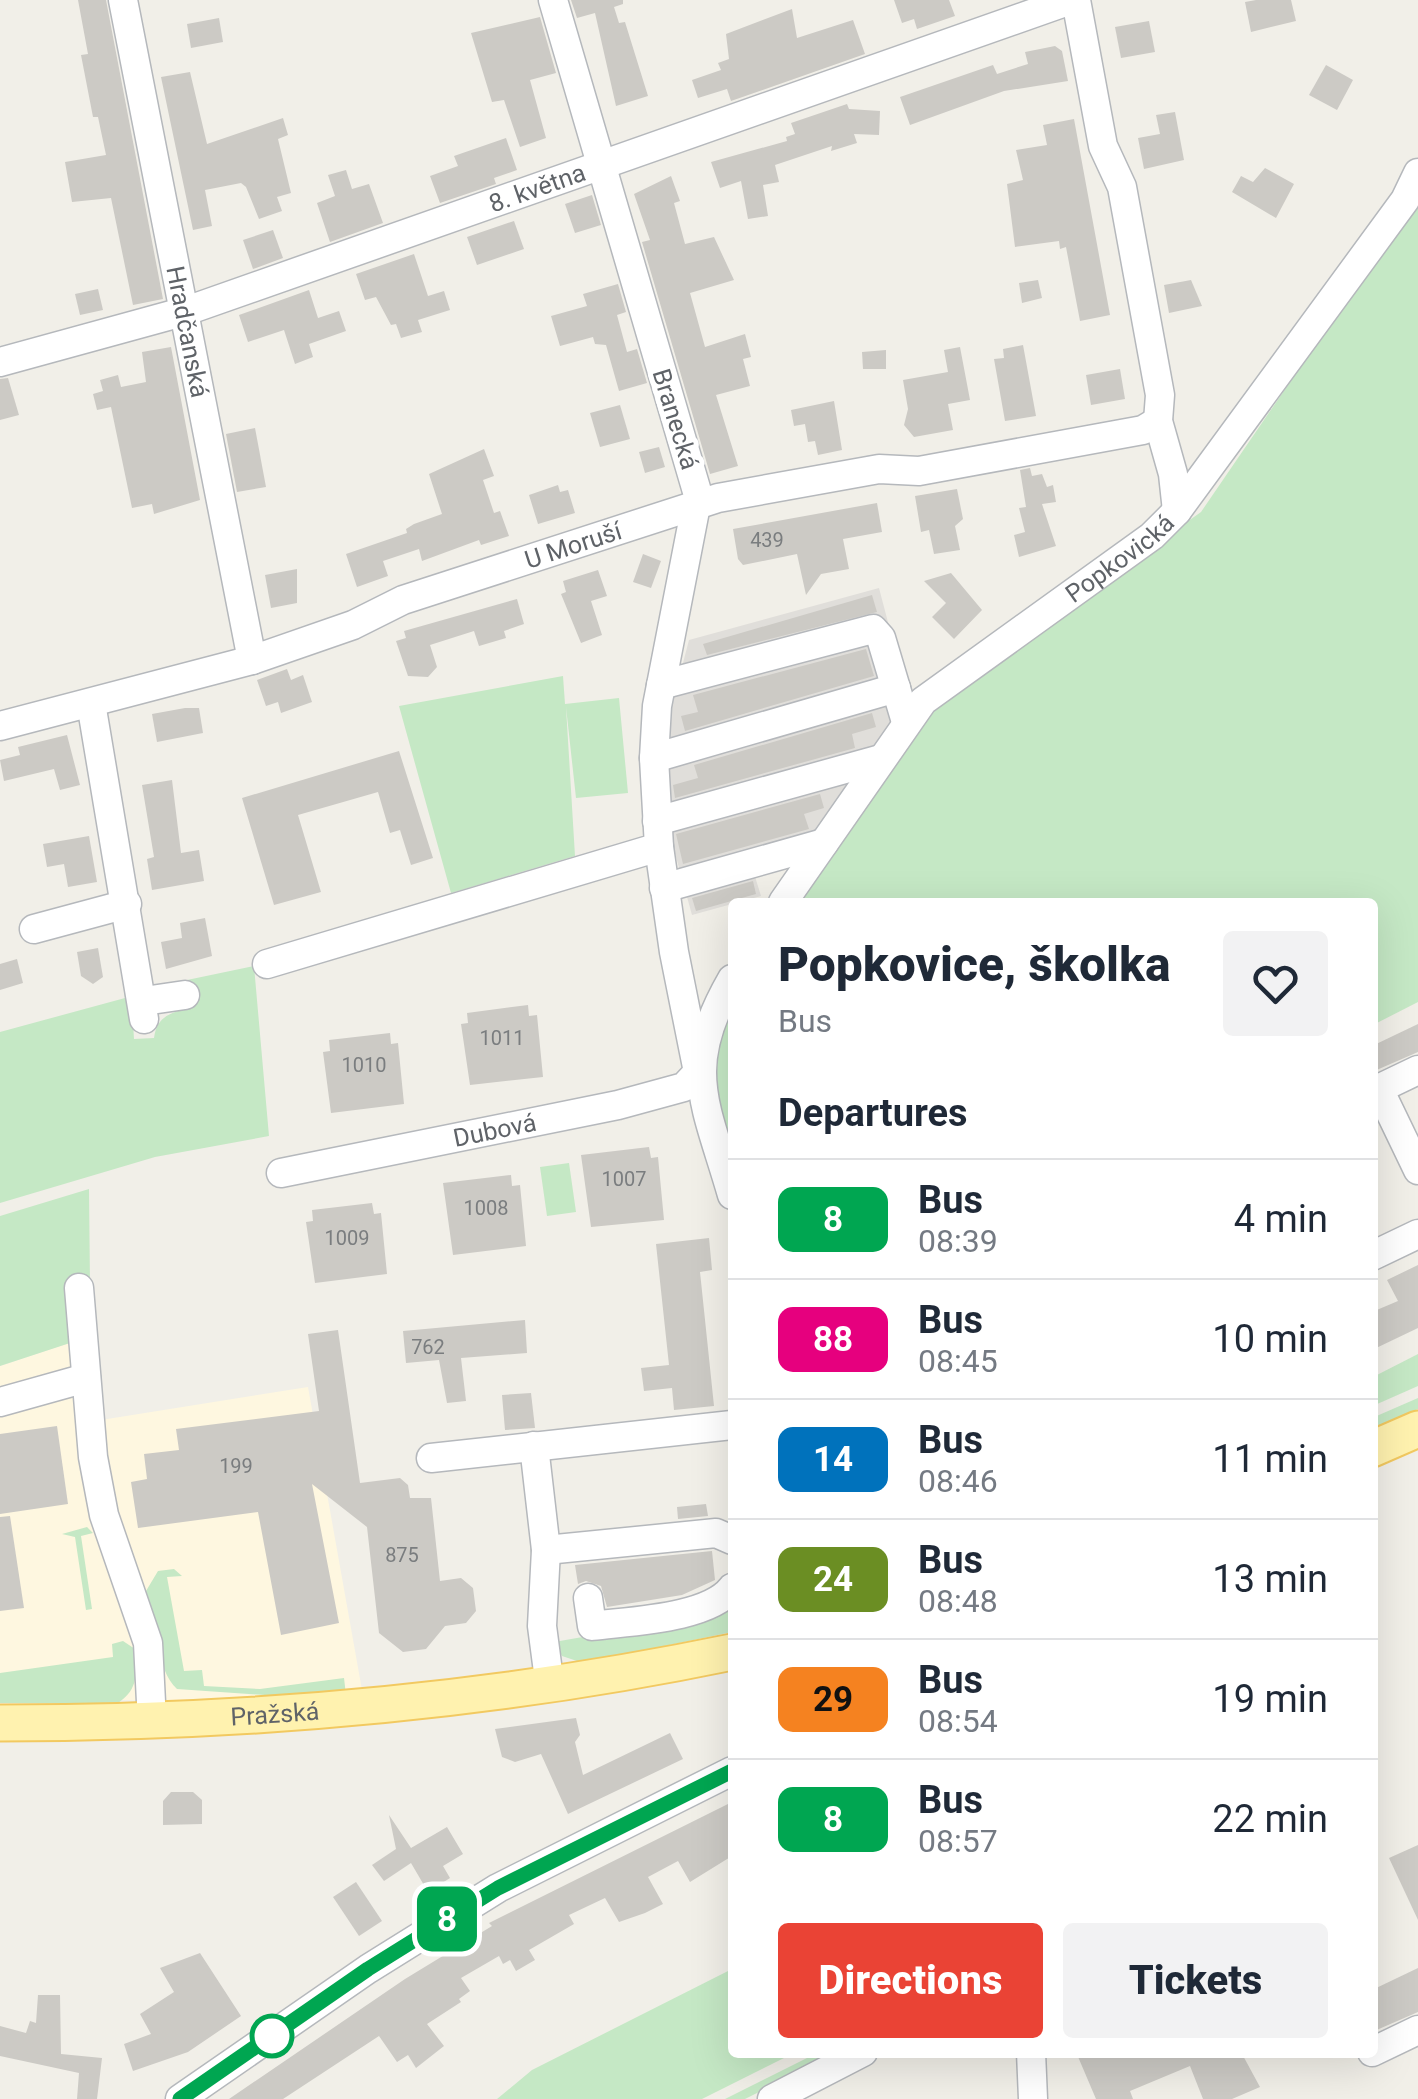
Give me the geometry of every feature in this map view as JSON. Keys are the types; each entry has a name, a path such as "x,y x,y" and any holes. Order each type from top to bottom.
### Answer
{"main road":[{"path":"1378,1446 1418,1429"},
{"name":"Pražská","path":"0,1724 152,1722 374,1708 550,1687 728,1653"}],"street":[{"name":"Hradčanská","path":"124,0 252,660"},
{"name":"Branecká","path":"554,0 698,504 661,686 654,758 664,888 698,1072"},
{"name":"8. května","path":"0,362 186,311 1074,0"},
{"path":"1074,0 1102,146 1122,187 1160,395 1158,421 1168,452 1177,511"},
{"name":"Popkovická","path":"786,898 906,722 934,692 1152,536 1177,511 1405,200 1418,173"},
{"name":"U Moruší","path":"0,726 252,660 346,628 403,600 698,504 879,469 919,472 1143,430 1158,421"},
{"path":"1168,452 1209,470"},
{"path":"661,686 873,629 881,638 906,722"},
{"path":"654,758 896,688"},
{"path":"91,702 144,1010 186,996"},
{"path":"267,964 881,759"},
{"path":"664,888 824,843"},
{"path":"34,929 127,904"},
{"path":"728,988 708,1031 698,1072 728,1181"},
{"path":"1378,1090 1418,1070"},
{"name":"Dubová","path":"281,1173 618,1106 684,1087 698,1072"},
{"path":"1378,1095 1418,1170"},
{"path":"1378,1253 1418,1234"},
{"path":"79,1288 104,1515 148,1644 152,1722"},
{"path":"0,1402 86,1378"},
{"path":"432,1458 721,1426"},
{"path":"534,1446 546,1550 542,1626 550,1687"},
{"path":"546,1550 583,1553 716,1533 728,1538"},
{"path":"588,1598 592,1626 680,1614 728,1593"},
{"path":"180,2099 368,1969 498,1888 728,1772"},
{"path":"1378,2049 1418,2030"},
{"path":"772,2099 851,2058"},
{"path":"1032,2058 1034,2099"}],"shaded area":[{"path":"879,588 910,706 810,853 753,870 761,896 728,898 728,905 692,915 670,835 667,724 689,640"},
{"path":"67,1286 101,1420 308,1387 362,1690 220,1701 0,1699 0,1366 69,1343"}],"green space":[{"path":"1418,195 1418,1002 1378,1022 1378,898 793,898 913,716 1201,512"},
{"path":"563,676 565,704 619,698 628,793 576,798 566,707 575,856 451,893 399,706"},
{"path":"254,966 269,1136 155,1157 0,1203 0,1032 125,998 124,991 131,989 134,1039 154,1038 162,1020 191,1007 187,980"},
{"path":"728,1006 728,1133 715,1072"},
{"path":"569,1163 576,1212 547,1216 540,1167"},
{"path":"89,1189 90,1284 67,1287 70,1343 0,1366 0,1216"},
{"path":"1418,1354 1418,1386 1378,1404 1378,1374"},
{"path":"1418,1398 1418,1409 1378,1428 1378,1415"},
{"path":"87,1527 93,1533 81,1536 92,1609 86,1610 75,1537 62,1534"},
{"path":"174,1569 182,1576 167,1577 184,1671 202,1670 204,1686 260,1689 344,1678 346,1695 294,1697 177,1689 161,1658 146,1591 158,1571"},
{"path":"728,1612 728,1633 583,1663 562,1656 554,1642"},
{"path":"123,1641 135,1649 136,1673 130,1692 118,1703 0,1703 0,1673 113,1657 112,1644"},
{"path":"728,1971 728,2058 784,2058 702,2099 497,2099 532,2070"},
{"path":"807,2058 827,2058 745,2099 725,2099"}],"building":[{"path":"78,0 106,0 163,299 133,305 111,198 72,202 65,162 106,155 98,117 93,117 81,55 88,54"},
{"path":"571,0 623,0 623,4 614,7 619,23 625,22 648,96 616,106 595,13 577,18"},
{"path":"894,0 949,0 955,16 917,29 914,19 902,23"},
{"path":"1291,0 1296,21 1251,32 1245,2"},
{"path":"792,9 797,38 853,20 865,54 731,101 727,89 698,98 692,80 721,70 718,63 729,59 726,34"},
{"path":"540,17 556,73 530,80 546,138 520,147 504,100 492,102 471,33"},
{"path":"219,18 223,42 191,48 187,24"},
{"path":"1149,21 1155,52 1121,58 1115,27"},
{"path":"1055,46 1062,51 1068,81 1004,91 910,125 900,97 993,65 997,74 1028,64 1025,52"},
{"path":"1326,65 1353,80 1337,110 1309,95"},
{"path":"190,72 207,144 283,118 288,135 278,139 291,193 277,197 282,211 259,219 241,183 205,190 212,226 193,230 161,77"},
{"path":"847,104 849,109 880,111 879,135 854,134 857,143 831,151 832,146 775,165 779,182 763,185 768,216 748,219 741,181 720,188 711,162 787,141 786,137 795,134 791,123"},
{"path":"1175,112 1184,160 1144,169 1138,138 1160,134 1156,115"},
{"path":"1074,119 1110,315 1080,321 1066,247 1060,249 1059,241 1015,247 1007,184 1023,180 1016,150 1047,145 1043,125"},
{"path":"506,138 517,170 494,178 496,184 440,203 430,176 458,166 454,156"},
{"path":"1265,168 1294,184 1276,218 1232,192 1241,176 1253,182"},
{"path":"346,170 352,189 369,184 383,223 330,242 317,203 335,196 328,175"},
{"path":"671,176 680,201 674,203 685,244 714,237 734,280 690,293 705,347 745,334 751,357 743,359 750,386 716,395 738,466 710,474 642,242 650,240 634,194"},
{"path":"592,195 601,225 575,233 565,204"},
{"path":"514,221 524,249 477,265 467,237"},
{"path":"273,230 283,258 253,269 243,240"},
{"path":"414,254 428,296 444,291 450,310 418,320 422,332 401,338 396,324 391,325 376,297 365,300 356,274"},
{"path":"1038,280 1042,298 1022,303 1019,283"},
{"path":"1191,280 1202,306 1169,313 1164,285"},
{"path":"618,284 626,312 617,315 627,352 637,349 647,383 619,391 606,345 595,344 593,337 560,346 551,316 587,306 583,294"},
{"path":"98,289 103,310 80,315 75,294"},
{"path":"309,290 318,318 339,311 346,331 309,344 313,357 295,364 284,330 248,342 239,315"},
{"path":"1023,345 1036,416 1005,421 994,359 1004,358 1003,349"},
{"path":"171,347 200,500 154,514 152,504 132,508 111,407 97,410 93,394 103,391 100,380 118,375 121,387 146,382 142,352"},
{"path":"960,347 970,400 948,404 953,430 914,437 904,425 908,409 903,380 948,372 944,350"},
{"path":"886,350 886,369 863,369 862,352"},
{"path":"1120,369 1125,399 1091,405 1086,375"},
{"path":"8,378 19,415 0,420 0,379"},
{"path":"834,401 842,450 818,455 815,441 808,442 805,424 794,426 791,410"},
{"path":"620,405 630,439 600,447 590,413"},
{"path":"255,428 266,487 237,492 226,434"},
{"path":"659,447 665,467 645,473 639,452"},
{"path":"484,449 494,476 483,480 494,513 500,511 509,536 481,545 479,540 422,561 419,549 383,561 388,576 357,587 346,554 407,533 406,529 414,524 442,514 429,474"},
{"path":"1030,468 1032,476 1042,474 1047,487 1053,485 1056,502 1042,504 1056,546 1019,557 1014,535 1025,532 1019,508 1026,507 1020,470"},
{"path":"558,485 560,492 568,490 575,513 538,524 529,495"},
{"path":"957,489 963,519 955,526 960,550 934,554 929,530 921,532 915,496"},
{"path":"877,503 882,532 843,539 849,569 821,574 806,595 797,554 743,565 738,559 733,529"},
{"path":"643,554 661,561 651,588 633,582"},
{"path":"297,569 297,603 271,608 265,575"},
{"path":"598,570 607,596 591,601 602,635 581,643 561,594 566,592 563,581"},
{"path":"951,573 982,610 954,639 932,617 946,603 924,581"},
{"path":"872,595 877,612 707,655 703,644"},
{"path":"517,599 524,624 504,631 506,638 479,646 474,631 430,645 437,667 428,677 408,676 396,641 406,638 404,631"},
{"path":"866,649 874,676 685,731 681,716 698,712 693,695"},
{"path":"287,669 291,680 303,675 312,702 281,713 278,702 266,706 257,680"},
{"path":"199,708 203,733 157,742 152,714"},
{"path":"872,713 876,727 852,734 855,748 675,798 673,785 698,778 694,765"},
{"path":"67,735 80,785 60,790 54,769 4,781 0,760 20,755 18,747"},
{"path":"399,751 433,858 411,865 400,830 390,833 378,792 298,815 321,892 274,905 242,798"},
{"path":"172,780 181,853 199,850 204,881 152,890 147,859 154,857 142,785"},
{"path":"820,794 824,808 804,814 809,829 683,864 676,834"},
{"path":"89,836 97,882 68,887 64,864 47,867 43,844"},
{"path":"753,881 756,894 728,898 728,902 696,911 692,898"},
{"path":"205,918 212,956 166,969 161,942 182,938 180,923"},
{"path":"98,948 103,977 93,984 81,976 77,952"},
{"path":"17,959 23,983 0,990 0,964"},
{"path":"528,1005 529,1016 537,1015 543,1077 470,1085 461,1024 468,1023 467,1013"},
{"path":"1418,1024 1418,1052 1378,1069 1378,1043"},
{"path":"390,1033 391,1044 398,1043 404,1104 331,1113 323,1052 330,1051 329,1040"},
{"path":"649,1147 651,1158 658,1157 664,1220 591,1227 581,1155"},
{"path":"511,1175 512,1186 520,1185 526,1246 453,1255 443,1183"},
{"path":"372,1203 374,1214 381,1213 387,1274 315,1283 306,1222 313,1221 312,1210"},
{"path":"709,1238 712,1270 700,1272 714,1406 674,1410 672,1388 644,1391 641,1368 669,1365 656,1244"},
{"path":"1418,1265 1418,1328 1378,1347 1378,1309 1398,1301 1387,1280"},
{"path":"525,1320 527,1353 461,1358 466,1401 447,1403 439,1360 406,1363 403,1331"},
{"path":"338,1330 360,1483 400,1478 408,1485 410,1498 431,1498 440,1581 461,1578 473,1588 476,1611 466,1623 445,1626 426,1649 403,1652 379,1633 367,1527 312,1484 339,1623 281,1635 258,1512 138,1528 131,1482 147,1479 144,1454 179,1450 176,1429 319,1411 308,1334"},
{"path":"531,1393 535,1428 505,1430 502,1395"},
{"path":"57,1426 68,1504 0,1514 0,1434"},
{"path":"706,1504 708,1516 678,1519 677,1507"},
{"path":"10,1516 24,1608 0,1611 0,1517"},
{"path":"712,1551 715,1580 682,1595 607,1607 601,1586 586,1581 578,1584 575,1565"},
{"path":"576,1718 580,1735 575,1742 583,1775 670,1733 683,1759 568,1814 541,1754 515,1762 502,1757 495,1729"},
{"path":"171,1792 193,1792 202,1800 202,1824 163,1825 163,1801"},
{"path":"728,1804 728,1858 690,1882 678,1861 648,1877 663,1904 619,1922 605,1898 569,1915 574,1924 529,1950 535,1960 516,1971 510,1960 503,1964 499,1956 461,1978 470,1991 459,1999 461,2002 427,2024 444,2046 416,2068 408,2055 397,2062 379,2036 283,2099 229,2099 405,1979 492,1926 489,1923"},
{"path":"389,1815 411,1848 447,1827 463,1854 443,1866 450,1878 428,1892 411,1863 384,1881 372,1865 396,1849"},
{"path":"1418,1845 1418,1920 1389,1858"},
{"path":"356,1882 382,1921 359,1936 333,1897"},
{"path":"200,1953 241,2016 188,2052 133,2071 124,2044 151,2034 140,2014 174,1992 160,1968"},
{"path":"1418,1968 1418,2012 1378,2029 1378,1987"},
{"path":"38,1995 60,1995 61,2054 102,2058 97,2099 77,2099 79,2073 0,2056 0,2026 26,2033 30,2021 36,2023"},
{"path":"1079,2058 1244,2058 1260,2087 1232,2099 1203,2099 1190,2066 1130,2091 1133,2099 1096,2099"}],"bus line":[{"name":"8","path":"180,2099 368,1969 498,1888 728,1773"}]}
